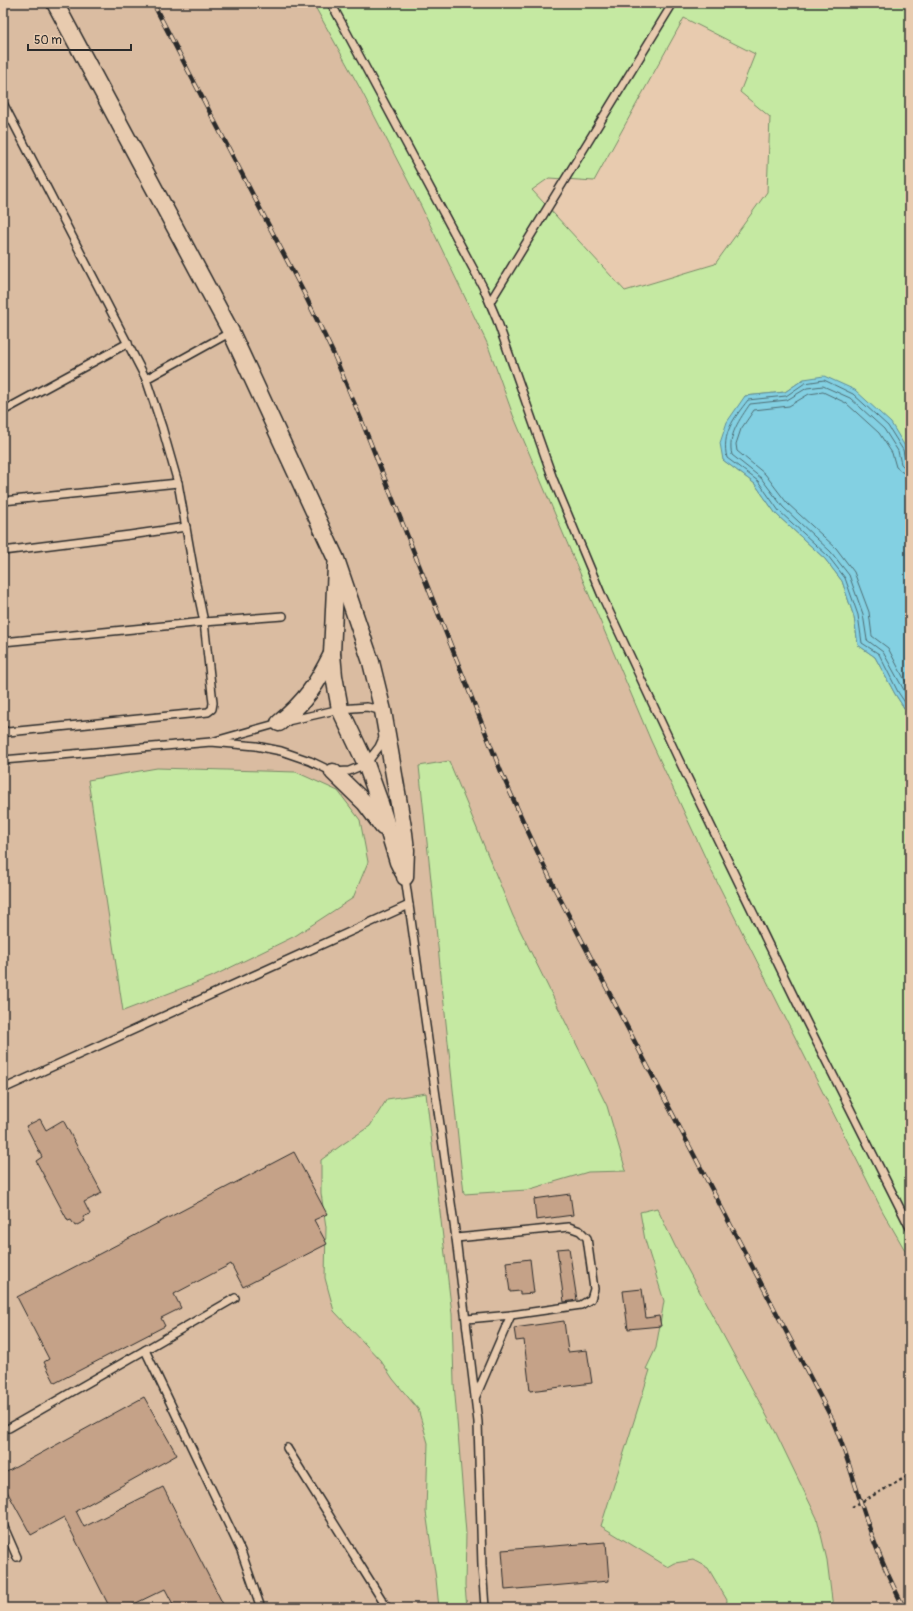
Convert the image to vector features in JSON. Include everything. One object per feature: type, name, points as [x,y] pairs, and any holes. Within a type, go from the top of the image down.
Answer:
[{"type":"street","points":[[55,3],[231,332],[336,559],[362,633],[383,711],[404,833],[406,850],[405,877]]},
{"type":"street","points":[[336,559],[332,654],[340,709],[366,764],[385,816],[393,846],[405,877]]},
{"type":"street","points":[[279,723],[297,708],[308,695],[319,680],[332,654]]},
{"type":"street","points":[[333,772],[365,803],[380,821],[393,846]]},
{"type":"lane","points":[[331,3],[490,302],[553,479],[602,596],[796,1003],[910,1228]]},
{"type":"lane","points":[[490,302],[673,3]]},
{"type":"lane","points":[[3,103],[146,379],[178,483],[204,622],[213,703],[212,709],[208,712],[8,732],[3,730]]},
{"type":"lane","points":[[146,379],[231,332]]},
{"type":"lane","points":[[3,411],[128,343]]},
{"type":"lane","points":[[3,501],[178,483]]},
{"type":"lane","points":[[3,551],[186,527]]},
{"type":"lane","points":[[3,642],[204,622],[282,616]]},
{"type":"lane","points":[[211,742],[279,723],[340,709],[367,707],[383,711]]},
{"type":"lane","points":[[3,760],[211,742],[256,746],[281,751],[310,761],[333,772],[349,770],[366,764],[379,747],[386,732]]},
{"type":"lane","points":[[405,877],[467,1319],[478,1422],[482,1566],[485,1608]]},
{"type":"lane","points":[[3,1089],[409,905]]},
{"type":"lane","points":[[456,1238],[569,1227],[580,1231],[587,1238],[594,1289],[591,1299],[581,1305],[511,1316],[467,1319]]},
{"type":"lane","points":[[9,1428],[235,1298]]},
{"type":"lane","points":[[475,1398],[511,1316]]},
{"type":"lane","points":[[145,1350],[241,1551],[261,1608]]},
{"type":"lane","points":[[287,1448],[387,1608]]},
{"type":"lane","points":[[3,1525],[16,1557]]},
{"type":"path","points":[[852,1507],[910,1475]]},
{"type":"shaded area","points":[[3,3],[313,3],[321,15],[421,206],[487,343],[513,415],[651,741],[712,872],[883,1212],[910,1259],[910,1608],[3,1608]]},
{"type":"green space","points":[[313,3],[910,3],[910,470],[906,448],[804,379],[785,392],[745,396],[723,460],[755,484],[776,514],[825,559],[842,581],[854,617],[858,645],[875,657],[895,694],[910,717],[910,1259],[883,1212],[712,872],[651,741],[513,415],[487,343],[421,206],[361,90]],"holes":[[[684,18],[755,54],[740,92],[770,117],[767,192],[715,264],[625,291],[532,190],[549,178],[594,181]]]},
{"type":"green space","points":[[449,761],[513,916],[607,1106],[626,1171],[588,1172],[527,1190],[464,1194],[419,766]]},
{"type":"green space","points":[[157,768],[296,772],[338,791],[360,820],[368,862],[353,898],[295,936],[211,977],[123,1011],[88,780]]},
{"type":"green space","points":[[426,1093],[452,1314],[454,1383],[466,1533],[465,1586],[467,1608],[439,1608],[426,1512],[428,1443],[418,1409],[393,1379],[381,1361],[334,1311],[325,1278],[326,1227],[321,1193],[321,1160],[370,1126],[387,1099]]},
{"type":"green space","points":[[657,1208],[675,1246],[775,1431],[817,1518],[827,1560],[833,1608],[726,1608],[727,1600],[708,1568],[693,1560],[675,1563],[668,1567],[601,1526],[650,1370],[646,1369],[656,1348],[664,1301],[645,1240],[640,1212]]},
{"type":"water","points":[[824,376],[855,390],[891,423],[906,448],[910,470],[910,717],[895,694],[875,657],[858,645],[854,617],[842,581],[825,559],[776,514],[755,484],[723,460],[720,443],[727,422],[745,396],[785,392],[804,379]]},
{"type":"building","points":[[40,1119],[46,1130],[63,1120],[102,1193],[84,1202],[90,1214],[83,1217],[85,1221],[75,1226],[71,1220],[68,1221],[36,1161],[42,1157],[26,1126]]},
{"type":"building","points":[[294,1152],[327,1214],[314,1220],[327,1244],[243,1287],[231,1264],[174,1294],[181,1308],[161,1318],[165,1326],[55,1383],[44,1362],[49,1359],[17,1297]]},
{"type":"building","points":[[570,1194],[573,1215],[536,1220],[534,1199]]},
{"type":"building","points":[[569,1248],[577,1300],[564,1302],[557,1249]]},
{"type":"building","points":[[530,1259],[534,1293],[520,1294],[520,1291],[510,1292],[506,1262]]},
{"type":"building","points":[[642,1289],[646,1318],[659,1316],[661,1326],[628,1329],[623,1291]]},
{"type":"building","points":[[564,1321],[568,1352],[587,1350],[592,1383],[530,1391],[524,1340],[516,1341],[514,1328]]},
{"type":"building","points":[[144,1397],[177,1455],[76,1511],[84,1527],[163,1487],[225,1608],[175,1608],[165,1589],[126,1608],[110,1608],[64,1517],[31,1535],[3,1484],[3,1474]]},
{"type":"building","points":[[606,1542],[609,1581],[505,1590],[502,1550]]},
{"type":"railway","points":[[153,3],[304,293],[334,355],[361,419],[502,774],[556,891],[832,1419],[843,1446],[876,1547],[904,1608]]}]
